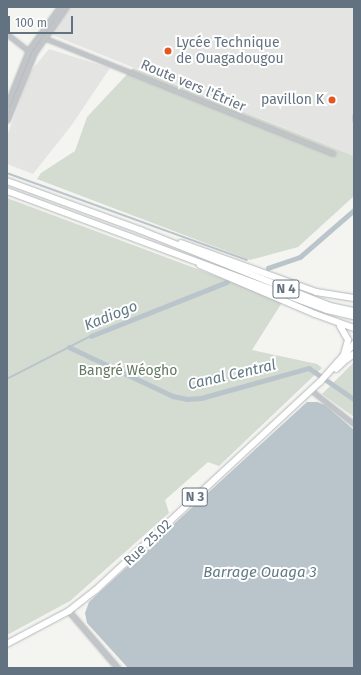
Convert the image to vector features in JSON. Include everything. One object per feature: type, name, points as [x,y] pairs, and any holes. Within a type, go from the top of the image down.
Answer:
[{"type":"highway","name":"N 4","points":[[7,181],[140,230],[325,304],[354,311]]},
{"type":"highway","name":"N 4","points":[[7,191],[327,310],[354,316]]},
{"type":"highway","points":[[140,230],[246,265],[316,292],[354,298]]},
{"type":"highway","points":[[135,238],[330,320],[354,328]]},
{"type":"highway","points":[[330,320],[346,333],[347,347],[345,358]]},
{"type":"highway","points":[[345,358],[354,353]]},
{"type":"main road","name":"Rue 25.02","points":[[7,644],[69,611],[119,570],[345,358],[354,344]]},
{"type":"street","points":[[7,105],[29,50],[60,7]]},
{"type":"street","points":[[7,120],[34,53],[66,7]]},
{"type":"street","points":[[7,34],[34,53]]},
{"type":"street","name":"Route vers l'Étrier","points":[[44,38],[334,154]]},
{"type":"street","points":[[311,390],[354,424]]},
{"type":"street","points":[[69,611],[118,668]]},
{"type":"shaded area","points":[[71,7],[354,7],[354,156],[50,34]]},
{"type":"shaded area","points":[[49,49],[110,68],[71,126],[33,174],[7,164],[7,136],[31,71]]},
{"type":"green space","points":[[133,68],[354,156],[354,196],[298,247],[250,260],[37,179],[41,173],[75,151],[87,117]]},
{"type":"green space","name":"Bangré Wéogho","points":[[7,198],[283,301],[252,350],[317,364],[322,368],[219,466],[208,462],[165,500],[169,513],[70,601],[7,635]]},
{"type":"green space","points":[[354,362],[354,417],[322,394]]},
{"type":"water","name":"Barrage Ouaga 3","points":[[307,402],[317,402],[325,405],[354,430],[354,668],[128,668],[87,623],[85,613],[89,602]]},
{"type":"waterway","points":[[354,115],[354,121]]},
{"type":"waterway","points":[[7,173],[247,260]]},
{"type":"waterway","name":"Kadiogo","points":[[268,268],[300,257],[354,210]]},
{"type":"waterway","name":"Kadiogo","points":[[91,336],[227,282]]},
{"type":"waterway","name":"Kadiogo","points":[[7,379],[91,336]]},
{"type":"waterway","name":"Canal Central","points":[[69,347],[173,396],[187,399],[201,398],[309,368],[354,399]]},
{"type":"place","name":"Lycée Technique de Ouagadougou","points":[[168,51]]},
{"type":"place","name":"pavillon K","points":[[332,100]]}]
